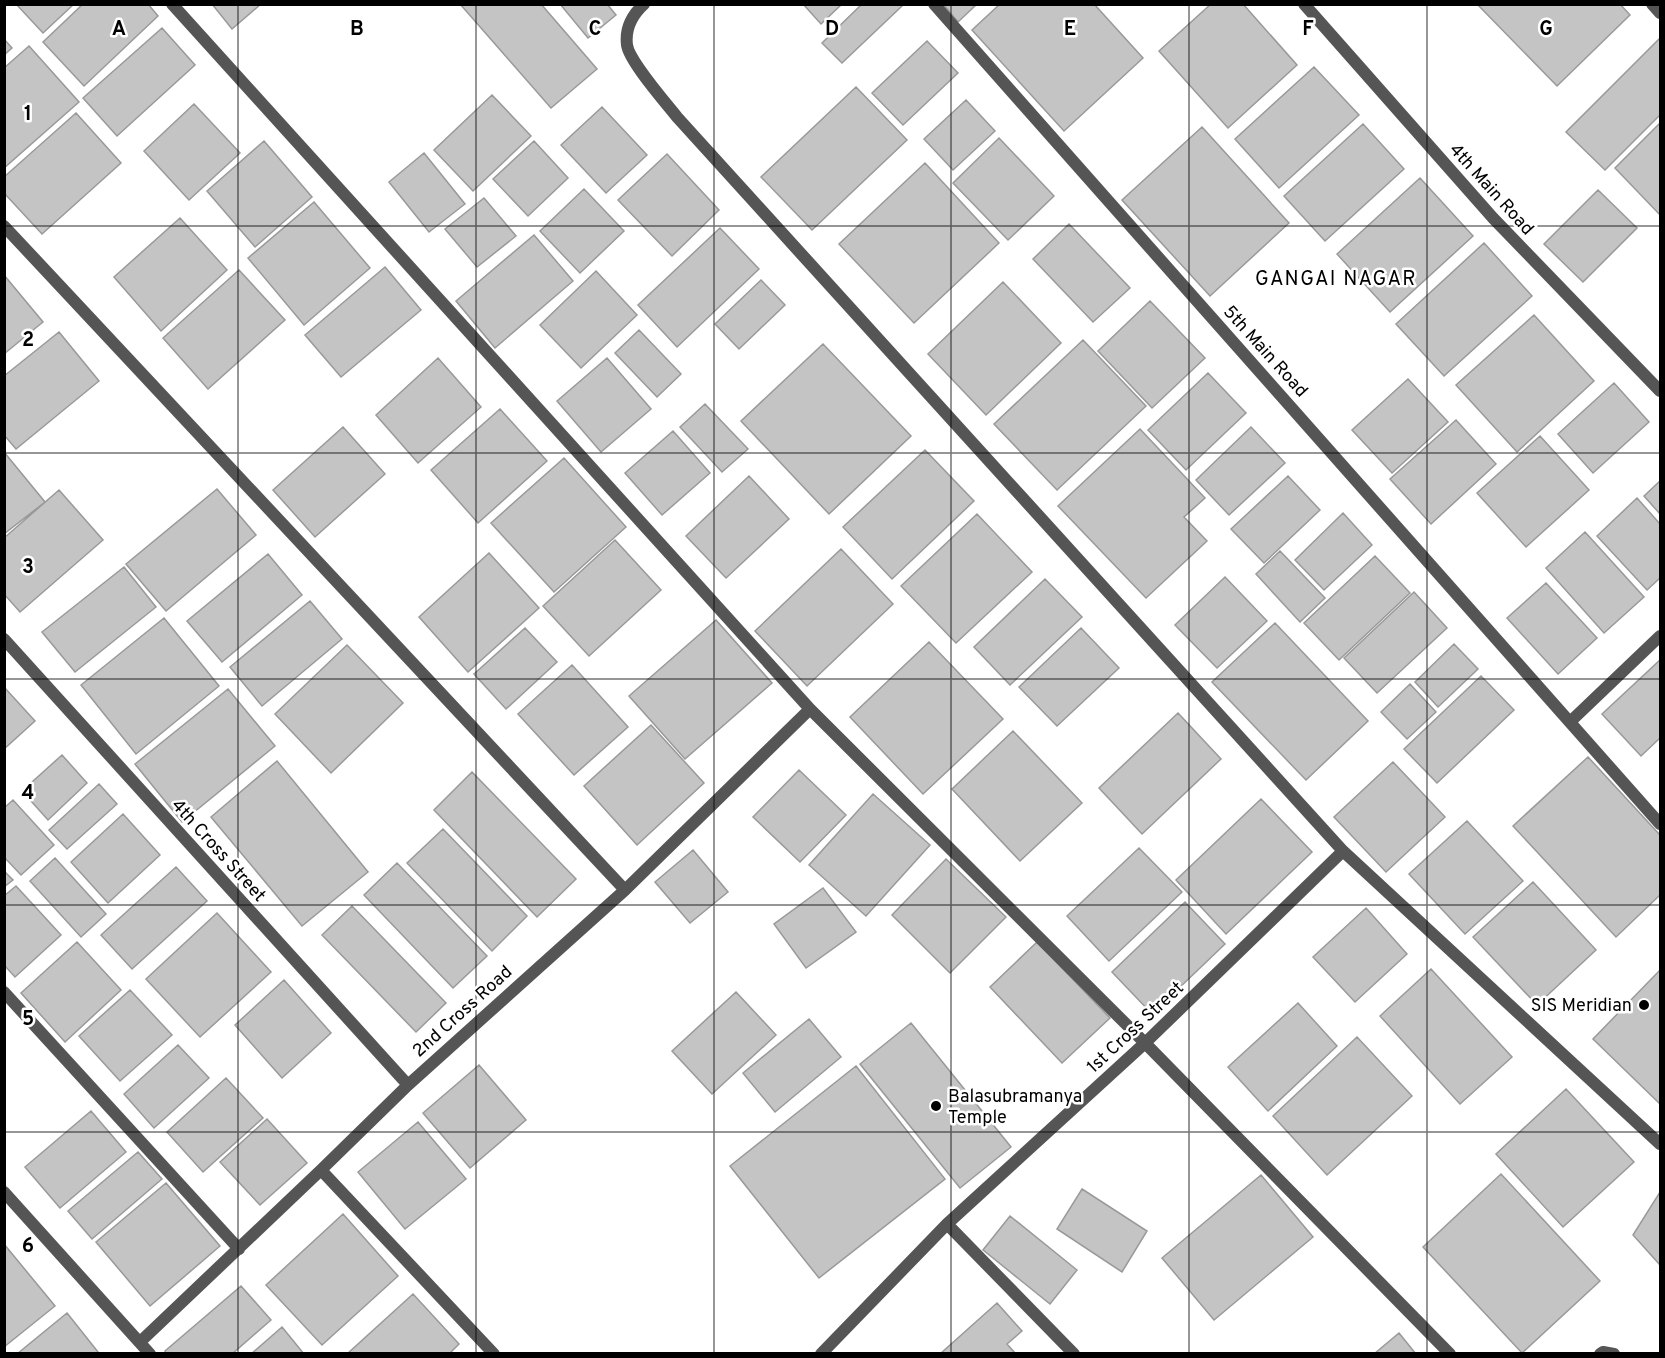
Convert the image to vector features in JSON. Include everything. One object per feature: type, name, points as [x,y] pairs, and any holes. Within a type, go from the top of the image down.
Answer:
[{"type":"street","points":[[172,4],[810,709],[1145,1043],[1450,1353]]},
{"type":"street","points":[[644,4],[628,24],[627,47],[639,69],[677,117],[1343,851],[1660,1144]]},
{"type":"street","name":"5th Main Road","points":[[934,4],[1660,824]]},
{"type":"street","name":"4th Main Road","points":[[1304,4],[1493,218],[1660,391]]},
{"type":"street","points":[[1652,4],[1660,13]]},
{"type":"street","points":[[4,226],[625,890]]},
{"type":"street","points":[[1571,721],[1660,636]]},
{"type":"street","name":"4th Cross Street","points":[[4,639],[408,1084]]},
{"type":"street","name":"2nd Cross Road","points":[[140,1342],[408,1084],[625,890],[810,709]]},
{"type":"street","name":"1st Cross Street","points":[[821,1353],[947,1224],[1145,1043],[1343,851]]},
{"type":"street","points":[[4,992],[239,1249]]},
{"type":"street","points":[[321,1170],[494,1353]]},
{"type":"street","points":[[4,1192],[150,1353]]},
{"type":"street","points":[[947,1224],[1074,1353]]},
{"type":"street","points":[[1600,1353],[1614,1353]]},
{"type":"building","points":[[16,4],[74,4],[43,33]]},
{"type":"building","points":[[83,4],[148,4],[158,16],[84,86],[43,42]]},
{"type":"building","points":[[212,4],[261,4],[232,29]]},
{"type":"building","points":[[460,4],[541,4],[597,69],[551,108]]},
{"type":"building","points":[[560,4],[607,4],[616,15],[588,38]]},
{"type":"building","points":[[803,4],[842,4],[821,24]]},
{"type":"building","points":[[862,4],[900,4],[902,6],[842,63],[822,43]]},
{"type":"building","points":[[943,4],[977,4],[958,22]]},
{"type":"building","points":[[1000,4],[1094,4],[1143,58],[1064,131],[972,30]]},
{"type":"building","points":[[1211,4],[1243,4],[1297,65],[1228,128],[1159,51]]},
{"type":"building","points":[[1477,4],[1620,4],[1630,15],[1557,86]]},
{"type":"building","points":[[162,28],[195,65],[117,136],[83,98]]},
{"type":"building","points":[[1660,38],[1660,115],[1605,170],[1566,132]]},
{"type":"building","points":[[4,39],[12,48],[4,55]]},
{"type":"building","points":[[927,41],[958,73],[903,125],[872,93]]},
{"type":"building","points":[[29,46],[79,102],[4,168],[4,68]]},
{"type":"building","points":[[1314,67],[1359,115],[1279,188],[1235,139]]},
{"type":"building","points":[[856,87],[907,140],[812,230],[761,177]]},
{"type":"building","points":[[492,95],[531,136],[473,191],[434,150]]},
{"type":"building","points":[[966,100],[995,131],[953,170],[924,139]]},
{"type":"building","points":[[194,104],[240,153],[189,200],[144,151]]},
{"type":"building","points":[[602,107],[647,155],[606,193],[561,145]]},
{"type":"building","points":[[76,113],[121,163],[42,234],[4,193],[4,177]]},
{"type":"building","points":[[1660,123],[1660,215],[1615,168]]},
{"type":"building","points":[[1363,124],[1404,169],[1325,241],[1284,196]]},
{"type":"building","points":[[1202,127],[1289,223],[1210,296],[1122,200]]},
{"type":"building","points":[[999,138],[1054,196],[1008,240],[953,183]]},
{"type":"building","points":[[264,141],[312,197],[255,247],[207,191]]},
{"type":"building","points":[[534,141],[568,178],[528,216],[493,179]]},
{"type":"building","points":[[424,153],[465,204],[429,232],[389,182]]},
{"type":"building","points":[[667,154],[719,210],[672,256],[618,200]]},
{"type":"building","points":[[925,163],[999,243],[914,323],[839,244]]},
{"type":"building","points":[[1420,178],[1473,236],[1390,312],[1337,254]]},
{"type":"building","points":[[584,189],[624,231],[580,273],[540,231]]},
{"type":"building","points":[[1598,190],[1637,228],[1583,282],[1544,244]]},
{"type":"building","points":[[484,198],[516,236],[477,267],[445,229]]},
{"type":"building","points":[[314,202],[370,268],[304,325],[248,258]]},
{"type":"building","points":[[180,218],[227,270],[161,331],[114,277]]},
{"type":"building","points":[[1069,224],[1130,288],[1093,322],[1033,259]]},
{"type":"building","points":[[720,228],[759,269],[677,347],[638,305]]},
{"type":"building","points":[[534,235],[573,281],[495,348],[456,301]]},
{"type":"building","points":[[1484,243],[1532,296],[1444,376],[1396,324]]},
{"type":"building","points":[[385,267],[421,310],[341,377],[305,335]]},
{"type":"building","points":[[239,270],[285,320],[208,389],[163,338]]},
{"type":"building","points":[[596,271],[637,315],[581,368],[540,325]]},
{"type":"building","points":[[4,275],[43,322],[4,354]]},
{"type":"building","points":[[761,280],[785,305],[739,349],[715,324]]},
{"type":"building","points":[[1003,282],[1061,343],[986,415],[928,354]]},
{"type":"building","points":[[1150,301],[1205,358],[1152,408],[1098,351]]},
{"type":"building","points":[[1534,315],[1594,381],[1517,452],[1456,385]]},
{"type":"building","points":[[639,330],[681,374],[657,397],[615,353]]},
{"type":"building","points":[[59,332],[99,381],[16,449],[4,435],[4,376]]},
{"type":"building","points":[[1083,340],[1146,406],[1057,490],[994,424]]},
{"type":"building","points":[[823,344],[911,436],[829,514],[741,421]]},
{"type":"building","points":[[438,358],[481,407],[418,463],[376,415]]},
{"type":"building","points":[[607,358],[651,409],[601,452],[557,401]]},
{"type":"building","points":[[1208,373],[1246,413],[1186,470],[1148,430]]},
{"type":"building","points":[[1408,379],[1448,422],[1392,473],[1352,430]]},
{"type":"building","points":[[1614,383],[1649,422],[1593,473],[1558,434]]},
{"type":"building","points":[[705,404],[748,449],[722,472],[680,427]]},
{"type":"building","points":[[500,409],[547,461],[478,523],[431,470]]},
{"type":"building","points":[[1456,420],[1496,464],[1431,524],[1390,479]]},
{"type":"building","points":[[343,427],[385,474],[315,537],[273,490]]},
{"type":"building","points":[[1251,427],[1285,463],[1229,515],[1196,480]]},
{"type":"building","points":[[1140,429],[1205,498],[1184,517],[1207,541],[1146,598],[1058,506]]},
{"type":"building","points":[[673,431],[710,473],[662,515],[625,473]]},
{"type":"building","points":[[1540,436],[1589,490],[1526,547],[1477,493]]},
{"type":"building","points":[[925,450],[974,501],[892,579],[843,527]]},
{"type":"building","points":[[4,452],[45,502],[4,534]]},
{"type":"building","points":[[564,458],[626,527],[554,592],[491,523]]},
{"type":"building","points":[[749,476],[789,519],[726,578],[686,536]]},
{"type":"building","points":[[1288,476],[1320,510],[1264,563],[1231,529]]},
{"type":"building","points":[[1660,481],[1660,514],[1644,496]]},
{"type":"building","points":[[217,489],[256,535],[166,611],[126,564]]},
{"type":"building","points":[[59,490],[103,540],[20,612],[4,594],[4,538]]},
{"type":"building","points":[[1637,498],[1660,524],[1660,578],[1647,590],[1597,536]]},
{"type":"building","points":[[1343,513],[1372,545],[1324,590],[1295,560]]},
{"type":"building","points":[[977,514],[1032,572],[956,643],[901,586]]},
{"type":"building","points":[[1585,532],[1644,597],[1604,633],[1546,568]]},
{"type":"building","points":[[615,540],[661,590],[589,656],[543,606]]},
{"type":"building","points":[[841,549],[893,604],[807,686],[755,631]]},
{"type":"building","points":[[1280,551],[1325,598],[1300,622],[1256,574]]},
{"type":"building","points":[[489,553],[539,608],[468,672],[419,617]]},
{"type":"building","points":[[268,554],[302,595],[222,662],[187,621]]},
{"type":"building","points":[[1375,556],[1410,593],[1339,660],[1304,623]]},
{"type":"building","points":[[124,567],[156,607],[75,672],[42,632]]},
{"type":"building","points":[[1225,577],[1267,621],[1217,668],[1175,625]]},
{"type":"building","points":[[1045,579],[1082,617],[1010,685],[974,647]]},
{"type":"building","points":[[1546,583],[1597,638],[1558,674],[1507,618]]},
{"type":"building","points":[[1414,592],[1447,628],[1377,693],[1344,658]]},
{"type":"building","points":[[310,601],[342,639],[262,706],[230,667]]},
{"type":"building","points":[[164,618],[219,686],[136,754],[81,685]]},
{"type":"building","points":[[716,620],[772,683],[685,759],[629,696]]},
{"type":"building","points":[[1275,623],[1368,721],[1306,780],[1212,682]]},
{"type":"building","points":[[525,628],[557,662],[506,709],[474,674]]},
{"type":"building","points":[[1081,628],[1119,668],[1057,726],[1019,687]]},
{"type":"building","points":[[929,642],[1003,719],[923,794],[850,717]]},
{"type":"building","points":[[1454,644],[1478,669],[1438,707],[1415,682]]},
{"type":"building","points":[[347,645],[403,703],[331,773],[275,714]]},
{"type":"building","points":[[1660,660],[1660,738],[1641,756],[1602,714]]},
{"type":"building","points":[[572,665],[628,727],[574,775],[518,714]]},
{"type":"building","points":[[1481,676],[1514,710],[1437,783],[1404,749]]},
{"type":"building","points":[[1410,684],[1436,712],[1407,739],[1381,712]]},
{"type":"building","points":[[4,687],[35,721],[4,749]]},
{"type":"building","points":[[228,689],[275,746],[182,822],[135,764]]},
{"type":"building","points":[[1178,713],[1221,759],[1142,834],[1099,788]]},
{"type":"building","points":[[651,725],[704,783],[637,845],[584,786]]},
{"type":"building","points":[[1013,731],[1082,803],[1020,861],[952,789]]},
{"type":"building","points":[[62,755],[87,783],[48,820],[22,791]]},
{"type":"building","points":[[1588,757],[1660,835],[1660,895],[1616,937],[1513,826]]},
{"type":"building","points":[[277,761],[368,872],[302,926],[211,817]]},
{"type":"building","points":[[1393,762],[1445,817],[1386,872],[1334,817]]},
{"type":"building","points":[[799,770],[846,815],[800,862],[753,817]]},
{"type":"building","points":[[472,772],[576,879],[537,917],[434,810]]},
{"type":"building","points":[[99,784],[117,804],[67,849],[49,830]]},
{"type":"building","points":[[873,794],[930,845],[866,916],[809,865]]},
{"type":"building","points":[[1261,799],[1312,852],[1226,934],[1176,880]]},
{"type":"building","points":[[13,800],[54,845],[21,875],[4,857],[4,808]]},
{"type":"building","points":[[123,814],[160,855],[108,903],[71,862]]},
{"type":"building","points":[[1467,821],[1523,881],[1465,934],[1409,874]]},
{"type":"building","points":[[443,829],[527,916],[492,951],[407,863]]},
{"type":"building","points":[[1139,848],[1182,892],[1109,961],[1067,916]]},
{"type":"building","points":[[693,850],[728,892],[690,923],[655,882]]},
{"type":"building","points":[[55,858],[106,914],[81,937],[30,881]]},
{"type":"building","points":[[946,859],[1006,917],[950,973],[892,915]]},
{"type":"building","points":[[397,863],[487,956],[453,988],[364,895]]},
{"type":"building","points":[[176,867],[207,901],[132,969],[101,935]]},
{"type":"building","points":[[4,871],[13,880],[4,887]]},
{"type":"building","points":[[1533,882],[1596,950],[1537,1005],[1473,937]]},
{"type":"building","points":[[16,886],[61,935],[15,977],[4,965],[4,896]]},
{"type":"building","points":[[823,888],[856,932],[806,968],[774,924]]},
{"type":"building","points":[[1185,902],[1225,944],[1152,1014],[1112,972]]},
{"type":"building","points":[[352,906],[446,1003],[416,1032],[322,935]]},
{"type":"building","points":[[1366,908],[1407,954],[1355,1002],[1313,957]]},
{"type":"building","points":[[217,913],[271,972],[200,1037],[146,979]]},
{"type":"building","points":[[77,942],[121,990],[65,1042],[21,993]]},
{"type":"building","points":[[1037,942],[1110,1018],[1062,1063],[990,987]]},
{"type":"building","points":[[1431,969],[1512,1057],[1460,1104],[1380,1016]]},
{"type":"building","name":"SIS Meridian","points":[[1660,970],[1660,1104],[1593,1039]]},
{"type":"building","points":[[284,980],[331,1033],[282,1078],[235,1025]]},
{"type":"building","points":[[130,990],[172,1035],[120,1081],[79,1036]]},
{"type":"building","points":[[736,992],[776,1035],[712,1094],[672,1051]]},
{"type":"building","points":[[1298,1003],[1337,1046],[1268,1111],[1228,1067]]},
{"type":"building","points":[[809,1019],[841,1057],[775,1112],[743,1073]]},
{"type":"building","name":"Balasubramanya Temple","points":[[911,1023],[1011,1147],[960,1188],[860,1064]]},
{"type":"building","points":[[1357,1037],[1412,1096],[1327,1175],[1273,1116]]},
{"type":"building","points":[[178,1045],[209,1078],[154,1128],[124,1094]]},
{"type":"building","points":[[479,1065],[526,1120],[470,1168],[423,1113]]},
{"type":"building","points":[[856,1066],[945,1179],[819,1278],[730,1166]]},
{"type":"building","points":[[226,1078],[263,1118],[203,1172],[167,1132]]},
{"type":"building","points":[[1566,1089],[1634,1162],[1563,1227],[1496,1154]]},
{"type":"building","points":[[91,1111],[126,1152],[60,1208],[25,1167]]},
{"type":"building","points":[[267,1119],[307,1163],[260,1205],[220,1162]]},
{"type":"building","points":[[418,1122],[466,1179],[405,1229],[358,1172]]},
{"type":"building","points":[[138,1152],[162,1179],[92,1239],[68,1211]]},
{"type":"building","points":[[1501,1174],[1600,1281],[1522,1353],[1423,1247]]},
{"type":"building","points":[[1261,1175],[1313,1237],[1214,1320],[1162,1258]]},
{"type":"building","points":[[166,1183],[220,1246],[150,1306],[96,1242]]},
{"type":"building","points":[[1082,1189],[1147,1231],[1122,1272],[1057,1229]]},
{"type":"building","points":[[1660,1192],[1660,1265],[1633,1235]]},
{"type":"building","points":[[343,1214],[398,1276],[322,1345],[266,1285]]},
{"type":"building","points":[[1010,1216],[1077,1270],[1050,1304],[983,1250]]},
{"type":"building","points":[[4,1244],[55,1306],[4,1347]]},
{"type":"building","points":[[241,1286],[271,1320],[232,1354],[166,1354],[165,1351]]},
{"type":"building","points":[[413,1294],[459,1344],[449,1354],[347,1354]]},
{"type":"building","points":[[997,1303],[1022,1331],[1007,1344],[1016,1354],[940,1354]]},
{"type":"building","points":[[67,1313],[98,1352],[96,1354],[17,1354]]},
{"type":"building","points":[[282,1327],[304,1354],[251,1354]]},
{"type":"building","points":[[1399,1333],[1416,1354],[1374,1354]]},
{"type":"place","name":"SIS Meridian","points":[[1644,1005]]},
{"type":"place","name":"Balasubramanya Temple","points":[[936,1106]]},
{"type":"district","name":"GANGAI NAGAR","points":[[1336,278]]}]
